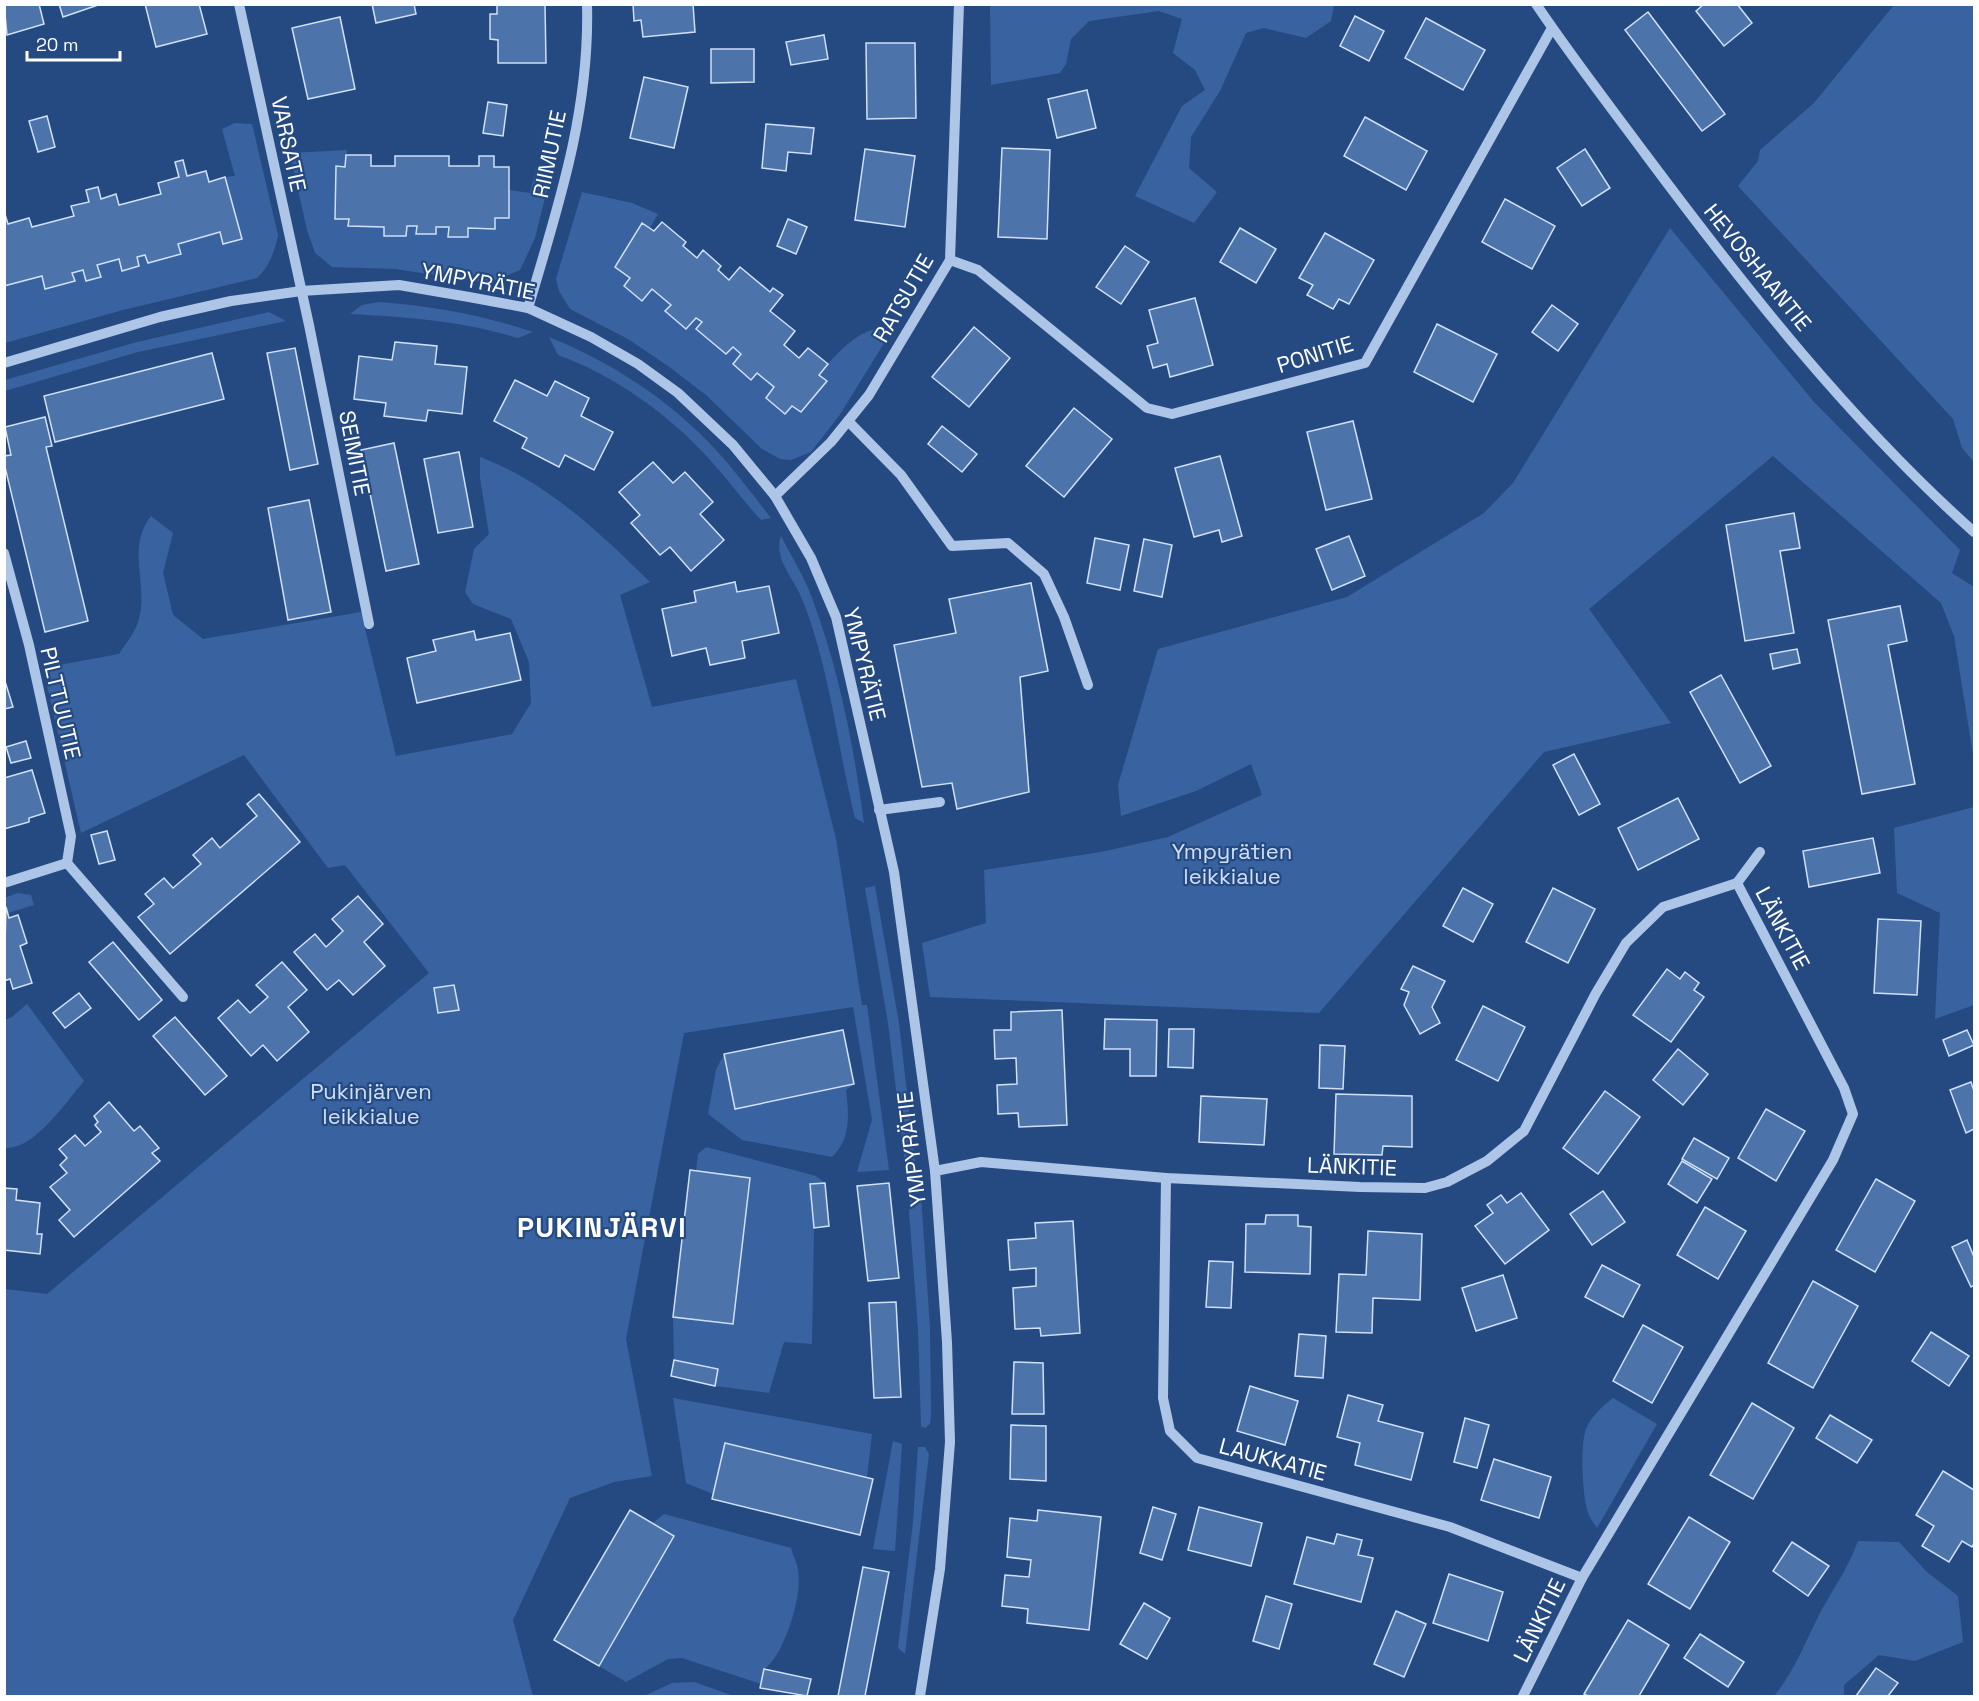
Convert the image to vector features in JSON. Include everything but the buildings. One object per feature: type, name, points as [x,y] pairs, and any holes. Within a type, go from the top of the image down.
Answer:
[{"type":"street","name":"VARSATIE","points":[[239,4],[302,291]]},
{"type":"street","name":"RIIMUTIE","points":[[528,308],[566,181],[589,52],[588,4]]},
{"type":"street","name":"RATSUTIE","points":[[775,496],[831,442],[869,395],[950,260],[959,4]]},
{"type":"street","name":"HEVOSHAANTIE","points":[[1536,4],[1710,242],[1808,361],[1915,479],[1974,532]]},
{"type":"street","name":"PONITIE","points":[[950,260],[978,270],[1147,408],[1172,414],[1365,363],[1552,28]]},
{"type":"street","name":"YMPYRÄTIE","points":[[4,363],[160,317],[231,301],[302,291],[399,285],[528,308],[591,337],[638,364],[678,393],[733,445],[775,496],[811,558],[836,617],[894,872],[935,1172],[947,1342],[950,1442],[940,1569],[920,1696]]},
{"type":"street","name":"SEIMITIE","points":[[302,291],[369,624]]},
{"type":"street","points":[[848,421],[901,475],[952,546],[1008,543],[1044,574],[1064,617],[1088,685]]},
{"type":"street","name":"PILTTUUTIE","points":[[4,553],[28,645],[71,836],[67,863]]},
{"type":"street","points":[[879,810],[940,802]]},
{"type":"street","points":[[1737,883],[1760,852]]},
{"type":"street","points":[[4,883],[67,863],[183,997]]},
{"type":"street","name":"LÄNKITIE","points":[[935,1172],[981,1162],[1166,1178],[1425,1188],[1447,1182],[1487,1161],[1524,1131],[1592,999],[1626,943],[1663,907],[1737,883],[1844,1088],[1853,1114],[1833,1160],[1582,1578],[1523,1696]]},
{"type":"street","name":"LAUKKATIE","points":[[1166,1178],[1163,1398],[1170,1431],[1197,1458],[1450,1527],[1582,1578]]},
{"type":"green space","points":[[990,4],[1334,5],[1331,21],[1306,38],[1264,28],[1246,33],[1220,91],[1191,137],[1189,168],[1217,192],[1194,223],[1135,196],[1182,106],[1205,90],[1195,70],[1173,53],[1182,19],[1159,11],[1089,21],[1071,39],[1066,64],[1060,73],[991,85]]},
{"type":"green space","points":[[1894,5],[1974,5],[1974,462],[1962,448],[1953,419],[1738,186],[1758,161],[1760,150],[1814,103]]},
{"type":"green space","points":[[235,123],[252,124],[278,235],[271,258],[257,278],[123,310],[5,343],[5,286],[42,276],[45,288],[74,280],[72,273],[83,270],[86,281],[101,277],[97,265],[119,259],[122,271],[139,266],[137,257],[145,255],[148,263],[180,254],[178,244],[220,232],[223,244],[242,239],[225,177],[235,176],[222,129]]},
{"type":"green space","points":[[347,150],[345,167],[336,167],[335,218],[349,219],[349,226],[384,227],[384,236],[406,236],[407,226],[417,226],[417,234],[436,234],[436,227],[449,227],[449,237],[468,237],[468,228],[494,228],[495,218],[509,190],[530,193],[536,169],[551,174],[535,238],[520,270],[489,283],[395,269],[332,267],[315,253],[307,230],[290,153]]},
{"type":"green space","points":[[582,192],[632,203],[658,214],[650,228],[641,223],[616,267],[630,278],[624,286],[642,301],[652,289],[671,305],[666,311],[686,329],[696,318],[702,322],[696,329],[726,354],[733,347],[741,354],[733,364],[751,379],[757,373],[774,387],[766,398],[785,414],[792,406],[801,412],[826,381],[819,375],[831,361],[862,334],[878,329],[886,340],[839,416],[811,452],[791,460],[780,459],[762,449],[706,395],[668,366],[628,339],[570,309],[559,291],[556,279]]},
{"type":"green space","name":"Ympyrätien leikkialue","points":[[1670,228],[1814,402],[1960,550],[1952,573],[1974,587],[1974,761],[1954,636],[1941,603],[1773,456],[1589,609],[1671,723],[1544,752],[1319,1013],[930,997],[922,943],[986,923],[984,870],[1101,852],[1168,837],[1262,795],[1251,764],[1196,791],[1121,816],[1118,785],[1158,649],[1347,597],[1484,513],[1513,483]]},
{"type":"green space","points":[[379,302],[457,312],[533,332],[518,338],[435,321],[350,314],[362,305]]},
{"type":"green space","points":[[269,312],[286,321],[138,352],[5,391],[5,380],[137,342]]},
{"type":"green space","points":[[549,337],[617,371],[679,415],[716,450],[771,518],[761,520],[694,443],[659,412],[620,385],[579,363],[558,355]]},
{"type":"green space","name":"Pukinjärven leikkialue","points":[[480,457],[528,480],[550,495],[612,545],[650,582],[620,595],[652,707],[796,679],[836,839],[862,1005],[867,1005],[889,1170],[857,1172],[872,1120],[853,1007],[684,1033],[626,1339],[652,1476],[614,1482],[570,1498],[513,1620],[533,1696],[5,1696],[5,1289],[47,1294],[429,973],[345,865],[328,868],[244,755],[81,833],[43,668],[119,654],[138,622],[141,608],[140,541],[143,529],[151,516],[173,533],[163,573],[173,615],[203,639],[361,612],[396,756],[512,734],[531,703],[529,662],[511,619],[473,604],[465,592],[474,549],[489,534],[480,478]]},
{"type":"green space","points":[[781,536],[809,590],[822,625],[838,681],[850,737],[864,823],[855,818],[820,652],[802,599],[782,561],[779,544]]},
{"type":"green space","points":[[1974,807],[1974,1005],[1935,1019],[1940,913],[1897,893],[1894,828]]},
{"type":"green space","points":[[875,886],[899,1023],[917,1180],[910,1179],[906,1173],[888,1023],[865,888]]},
{"type":"green space","points":[[18,893],[31,895],[34,905],[8,913],[4,898]]},
{"type":"green space","points":[[27,1004],[84,1081],[59,1112],[38,1133],[16,1147],[5,1148],[5,1020]]},
{"type":"green space","points":[[724,1054],[735,1109],[854,1084],[846,1090],[848,1117],[846,1134],[832,1157],[742,1140],[708,1114],[716,1070]]},
{"type":"green space","points":[[706,1147],[816,1176],[825,1183],[811,1184],[814,1228],[812,1344],[784,1342],[769,1393],[715,1386],[718,1369],[674,1360],[673,1317],[733,1324],[750,1178],[696,1171],[698,1154]]},
{"type":"green space","points":[[921,1196],[930,1327],[931,1412],[930,1424],[925,1428],[921,1426],[918,1328],[909,1211],[910,1201]]},
{"type":"green space","points":[[673,1398],[872,1434],[867,1477],[725,1443],[713,1494],[686,1483]]},
{"type":"green space","points":[[1613,1398],[1657,1424],[1597,1528],[1590,1518],[1584,1494],[1582,1458],[1584,1436],[1594,1415]]},
{"type":"green space","points":[[893,1441],[902,1444],[895,1551],[873,1549]]},
{"type":"green space","points":[[918,1447],[925,1447],[929,1454],[905,1654],[898,1648],[913,1522]]},
{"type":"green space","points":[[664,1514],[791,1548],[799,1581],[795,1609],[785,1639],[764,1669],[761,1684],[682,1658],[668,1659],[626,1682],[599,1666],[674,1536],[653,1523]]},
{"type":"green space","points":[[1858,1541],[1899,1542],[1927,1572],[1958,1596],[1963,1642],[1915,1661],[1879,1655],[1844,1685],[1844,1696],[1774,1696],[1794,1666]]},
{"type":"green space","points":[[694,1682],[734,1696],[644,1696],[672,1683]]},
{"type":"district","name":"PUKINJÄRVI","points":[[602,1227]]}]
